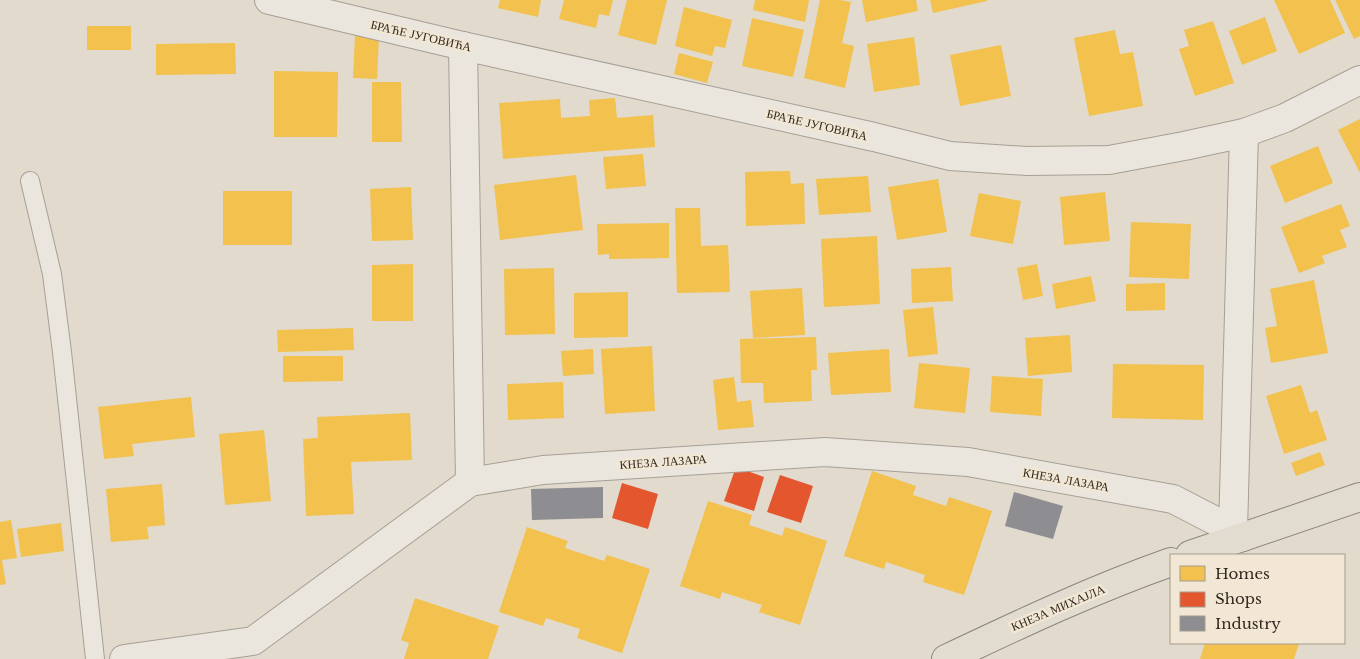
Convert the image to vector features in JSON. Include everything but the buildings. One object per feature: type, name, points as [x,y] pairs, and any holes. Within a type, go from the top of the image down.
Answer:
[{"type":"main road","points":[[1192,554],[1238,533],[1360,497]]},
{"type":"main road","name":"КНЕЗА МИХАЈЛА","points":[[946,659],[1007,630],[1136,574],[1170,562]]},
{"type":"street","name":"БРАЋЕ ЈУГОВИЋА","points":[[269,0],[463,46],[874,137],[950,156],[1027,161],[1109,160],[1244,133],[1284,118],[1360,80]]},
{"type":"street","points":[[463,46],[470,482]]},
{"type":"street","points":[[1238,533],[1244,133]]},
{"type":"street","name":"КНЕЗА ЛАЗАРА","points":[[124,659],[261,650],[470,482],[544,470],[825,452],[968,462],[1173,499],[1238,533]]},
{"type":"lane","points":[[30,181],[53,283],[64,362],[96,659]]}]
